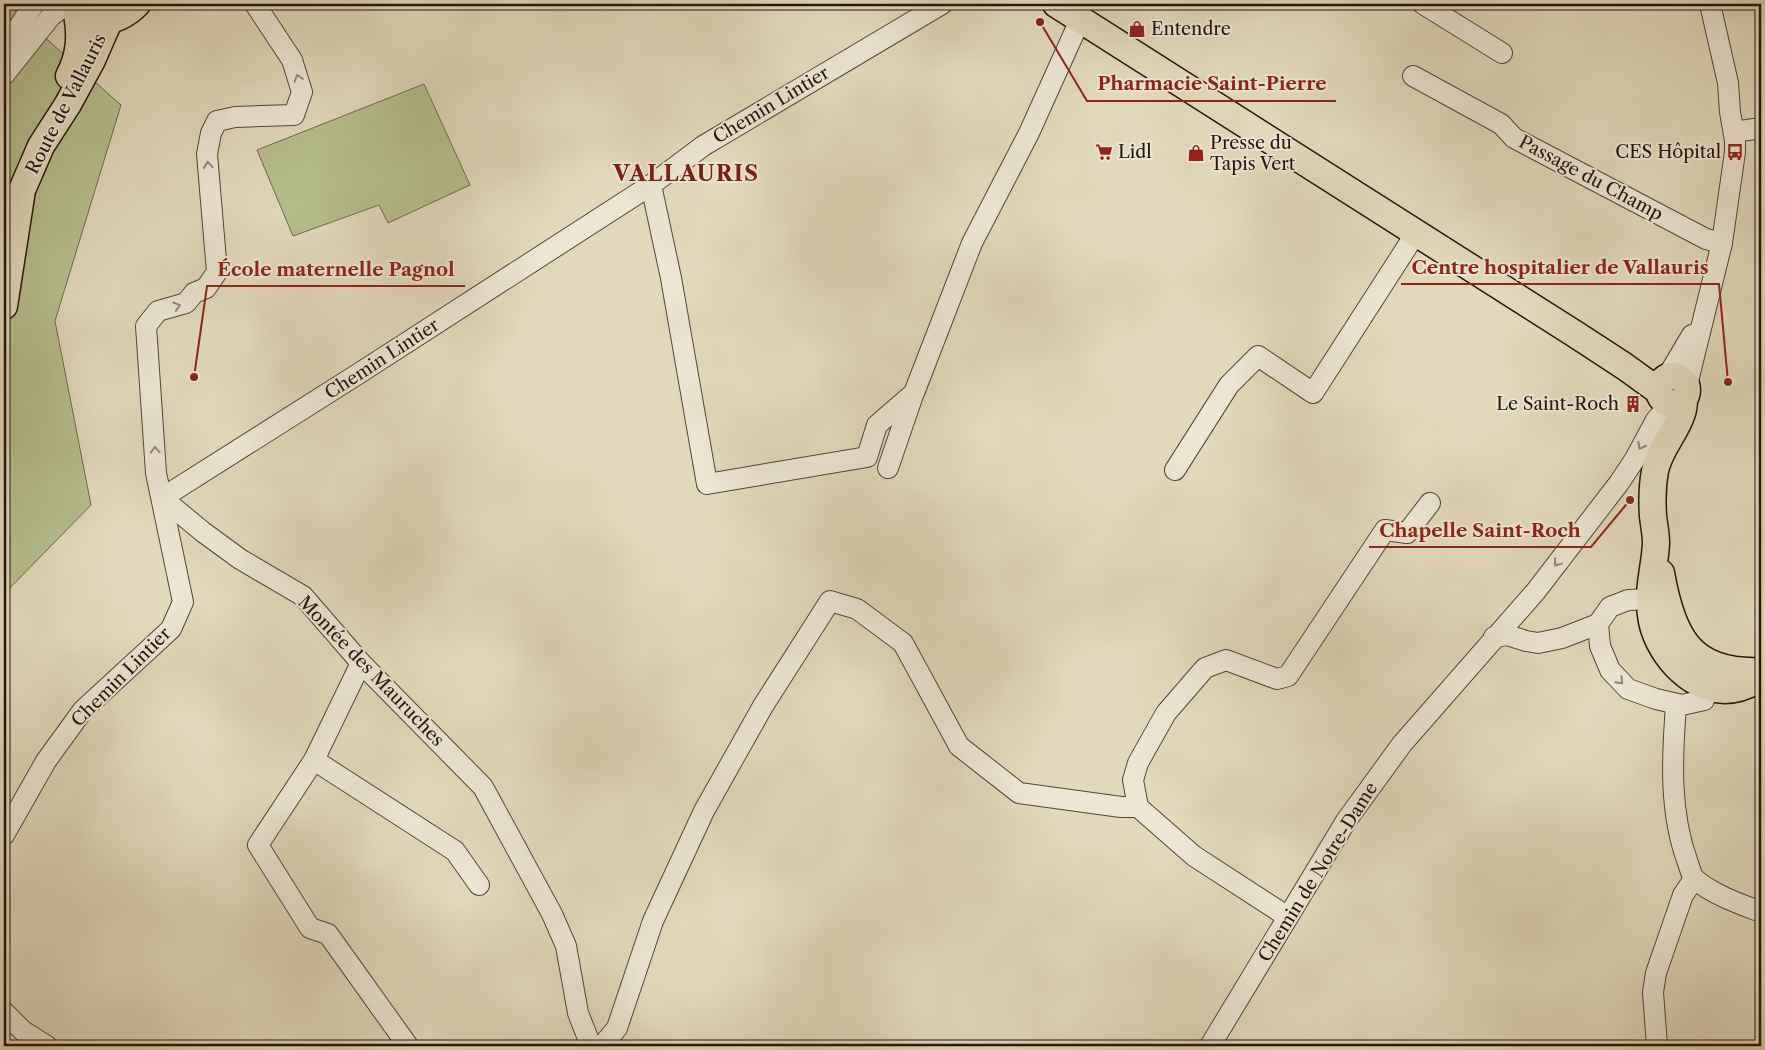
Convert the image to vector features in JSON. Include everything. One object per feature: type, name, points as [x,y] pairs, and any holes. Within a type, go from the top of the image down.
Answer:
[{"type":"main road","points":[[70,7],[92,21],[109,21],[129,12],[137,4]]},
{"type":"main road","points":[[1056,4],[1624,366],[1670,392],[1682,413],[1663,449],[1656,468],[1652,493],[1656,543],[1669,610],[1675,626],[1704,677]]},
{"type":"main road","name":"Route de Vallauris","points":[[4,198],[6,185],[16,161],[62,91],[75,64],[79,48],[79,29],[70,7]]},
{"type":"main road","name":"Route de Vallauris","points":[[4,306],[22,190],[41,146],[68,104],[109,21]]},
{"type":"main road","points":[[1656,543],[1649,599],[1656,635],[1662,647],[1682,672],[1740,687],[1761,678]]},
{"type":"main road","points":[[1704,677],[1716,666],[1734,670],[1761,671]]},
{"type":"street","points":[[4,49],[34,4]]},
{"type":"street","points":[[162,498],[156,473],[146,326],[158,311],[186,303],[194,293],[206,288],[217,272],[207,154],[211,133],[217,121],[235,117],[294,115],[302,92],[292,60],[255,4]]},
{"type":"street","name":"Chemin Lintier","points":[[4,835],[46,761],[83,710],[171,629],[183,602],[162,498],[651,185],[703,146],[942,4]]},
{"type":"street","points":[[1423,4],[1502,53]]},
{"type":"street","points":[[1698,4],[1719,86],[1730,112]]},
{"type":"street","points":[[1670,392],[1699,338],[1704,308],[1722,243],[1735,152],[1728,83],[1710,4]]},
{"type":"street","points":[[4,75],[52,16],[70,7]]},
{"type":"street","points":[[888,468],[914,393],[972,243],[1029,133],[1080,20]]},
{"type":"street","name":"Passage du Champ","points":[[1413,76],[1501,124],[1514,138],[1706,239],[1722,243]]},
{"type":"street","points":[[1734,132],[1761,128]]},
{"type":"street","points":[[651,185],[672,278],[707,484],[867,457],[878,425],[914,393]]},
{"type":"street","points":[[1175,470],[1229,385],[1258,356],[1314,393],[1416,233]]},
{"type":"street","name":"Chemin de Notre-Dame","points":[[1210,1046],[1346,820],[1402,744],[1536,591],[1619,483],[1635,460],[1670,392]]},
{"type":"street","name":"Montée des Mauruches","points":[[162,498],[203,532],[240,559],[304,596],[361,663],[483,787],[552,914],[566,946],[578,1013],[591,1046]]},
{"type":"street","points":[[1288,916],[1194,856],[1138,807],[1133,780],[1138,763],[1166,712],[1205,668],[1226,660],[1277,679],[1288,676],[1385,530],[1407,533],[1430,503]]},
{"type":"street","points":[[1494,637],[1507,635],[1538,643],[1562,638],[1598,624],[1610,607],[1628,600],[1649,599]]},
{"type":"street","points":[[602,1046],[618,1028],[653,921],[704,811],[763,706],[830,601],[857,609],[902,643],[959,746],[1019,793],[1121,807],[1138,807]]},
{"type":"street","points":[[1598,624],[1600,646],[1610,670],[1628,689],[1682,705],[1704,677]]},
{"type":"street","points":[[1562,638],[1600,646]]},
{"type":"street","points":[[361,663],[314,760],[258,846],[310,928],[328,934],[408,1046]]},
{"type":"street","points":[[1676,704],[1673,745],[1673,797],[1682,848],[1694,879],[1713,891],[1761,912]]},
{"type":"street","points":[[314,760],[455,852],[479,885]]},
{"type":"street","points":[[1657,1046],[1653,992],[1656,973],[1683,895],[1694,879]]},
{"type":"street","points":[[4,1012],[23,1031],[47,1046]]},
{"type":"green space","points":[[4,4],[18,4],[15,11],[121,105],[55,321],[91,505],[4,594]]},
{"type":"green space","points":[[424,84],[470,185],[388,223],[379,205],[293,236],[257,150]]},
{"type":"place","name":"Pharmacie Saint-Pierre","points":[[1040,22]]},
{"type":"place","name":"Entendre","points":[[1137,29]]},
{"type":"place","name":"Lidl","points":[[1104,152]]},
{"type":"place","name":"CES Hôpital","points":[[1735,152]]},
{"type":"place","name":"Presse du Tapis Vert","points":[[1196,153]]},
{"type":"place","name":"École maternelle Pagnol","points":[[194,377]]},
{"type":"place","name":"Centre hospitalier de Vallauris","points":[[1728,382]]},
{"type":"place","name":"Le Saint-Roch","points":[[1633,404]]},
{"type":"place","name":"Chapelle Saint-Roch","points":[[1630,500]]},
{"type":"district","name":"VALLAURIS","points":[[686,173]]}]
